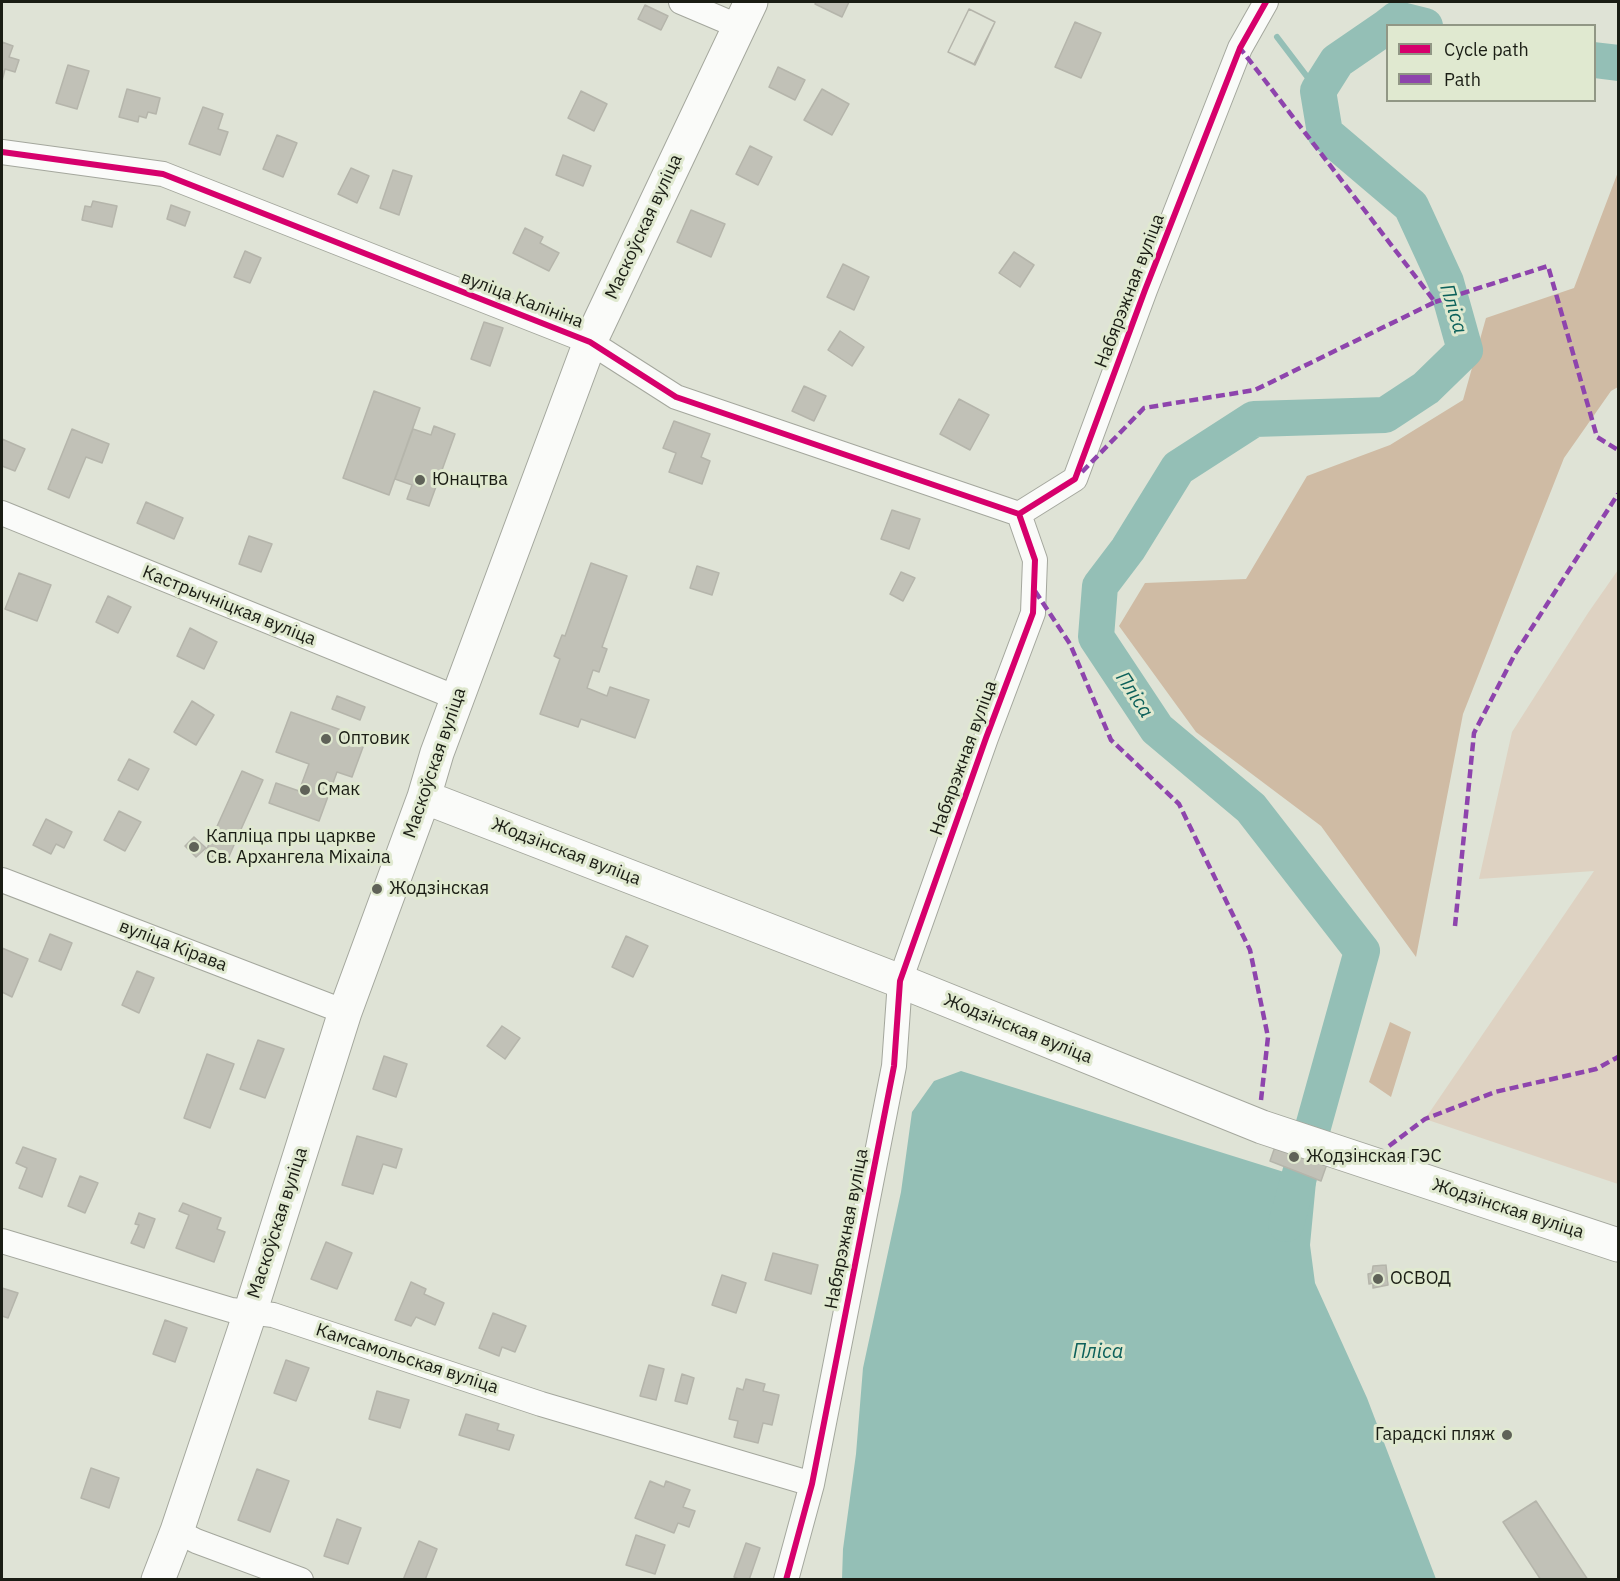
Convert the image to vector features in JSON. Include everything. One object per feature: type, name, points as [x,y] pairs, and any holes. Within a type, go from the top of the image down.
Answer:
[{"type":"main road","name":"Маскоўская вуліца","points":[[158,1580],[177,1531],[250,1313],[345,1012],[424,797],[457,698],[590,342],[746,14]]},
{"type":"main road","name":"Жодзінская вуліца","points":[[424,797],[900,981],[1262,1127],[1618,1245]]},
{"type":"street","points":[[681,2],[746,14]]},
{"type":"street","name":"Набярэжная вуліца","points":[[786,1580],[812,1484],[894,1066],[900,981],[1033,613],[1035,560],[1019,514],[1075,479],[1240,48],[1266,2]]},
{"type":"street","name":"вуліца Калініна","points":[[2,152],[163,174],[590,342],[676,397],[1019,514]]},
{"type":"street","name":"Кастрычніцкая вуліца","points":[[2,513],[457,698]]},
{"type":"street","name":"вуліца Кірава","points":[[2,879],[345,1012]]},
{"type":"street","name":"Камсамольская вуліца","points":[[2,1241],[231,1310],[273,1315],[541,1404],[812,1484]]},
{"type":"street","points":[[177,1531],[196,1541],[301,1580]]},
{"type":"shaded area","points":[[1618,172],[1618,387],[1611,391],[1564,458],[1463,714],[1416,957],[1321,826],[1196,732],[1119,626],[1145,583],[1246,579],[1307,476],[1390,445],[1463,400],[1486,318],[1574,288]]},
{"type":"shaded area","points":[[1618,570],[1618,1184],[1425,1119],[1594,871],[1479,879],[1512,732]]},
{"type":"shaded area","points":[[1390,1022],[1411,1032],[1391,1097],[1369,1082]]},
{"type":"water","name":"Пліса","points":[[961,1071],[1316,1182],[1310,1245],[1315,1283],[1367,1398],[1436,1579],[842,1579],[843,1549],[856,1454],[863,1368],[901,1192],[912,1112],[934,1081]]},
{"type":"building","points":[[816,2],[849,2],[842,17],[815,4]]},
{"type":"building","points":[[645,5],[668,16],[661,30],[638,19]]},
{"type":"building","points":[[969,9],[995,22],[974,64],[948,52]]},
{"type":"building","points":[[969,9],[995,22],[975,65],[948,52]]},
{"type":"building","points":[[1075,22],[1101,33],[1081,78],[1055,67]]},
{"type":"building","points":[[2,42],[13,46],[9,57],[19,60],[15,72],[5,69],[2,81]]},
{"type":"building","points":[[68,65],[89,71],[77,109],[56,103]]},
{"type":"building","points":[[778,67],[805,80],[795,100],[769,87]]},
{"type":"building","points":[[127,89],[160,98],[156,114],[148,112],[146,118],[139,116],[138,122],[119,117]]},
{"type":"building","points":[[822,89],[849,104],[832,135],[804,120]]},
{"type":"building","points":[[581,91],[607,104],[594,131],[568,118]]},
{"type":"building","points":[[203,107],[223,114],[218,129],[228,132],[220,155],[189,144]]},
{"type":"building","points":[[277,135],[297,143],[283,177],[263,169]]},
{"type":"building","points":[[750,146],[772,157],[758,185],[736,174]]},
{"type":"building","points":[[563,155],[591,166],[583,186],[556,175]]},
{"type":"building","points":[[351,168],[369,176],[357,203],[338,194]]},
{"type":"building","points":[[393,170],[412,176],[399,215],[380,208]]},
{"type":"building","points":[[93,201],[117,206],[112,227],[82,220],[85,206],[91,207]]},
{"type":"building","points":[[171,205],[190,212],[185,226],[167,219]]},
{"type":"building","points":[[691,210],[725,224],[711,257],[677,242]]},
{"type":"building","points":[[525,228],[543,237],[540,243],[559,253],[549,271],[513,253]]},
{"type":"building","points":[[245,251],[261,258],[250,283],[234,277]]},
{"type":"building","points":[[1014,252],[1034,265],[1020,287],[999,273]]},
{"type":"building","points":[[843,264],[869,277],[854,310],[827,297]]},
{"type":"building","points":[[484,322],[503,328],[490,366],[471,359]]},
{"type":"building","points":[[840,331],[864,347],[852,366],[828,350]]},
{"type":"building","points":[[804,386],[826,396],[814,421],[792,411]]},
{"type":"building","points":[[374,391],[420,408],[389,495],[343,478]]},
{"type":"building","points":[[959,399],[989,415],[970,450],[940,434]]},
{"type":"building","points":[[674,421],[710,434],[701,457],[710,461],[702,484],[669,472],[676,453],[663,448]]},
{"type":"building","points":[[434,426],[455,434],[429,506],[407,499],[412,485],[395,479],[413,429],[431,435]]},
{"type":"building","points":[[72,429],[109,444],[102,463],[86,457],[69,498],[48,489]]},
{"type":"building","points":[[2,439],[25,449],[15,471],[2,466]]},
{"type":"building","points":[[146,502],[183,518],[174,539],[137,523]]},
{"type":"building","points":[[892,510],[920,519],[909,549],[881,539]]},
{"type":"building","points":[[249,536],[272,544],[261,572],[239,564]]},
{"type":"building","points":[[591,563],[627,576],[602,647],[607,649],[599,672],[593,670],[587,688],[607,696],[610,687],[649,700],[635,738],[581,719],[578,727],[540,714],[560,659],[554,656],[562,635],[565,636]]},
{"type":"building","points":[[697,566],[719,573],[712,595],[690,588]]},
{"type":"building","points":[[901,572],[915,578],[903,601],[890,594]]},
{"type":"building","points":[[19,573],[51,585],[37,621],[5,609]]},
{"type":"building","points":[[108,596],[131,607],[118,633],[96,622]]},
{"type":"building","points":[[190,628],[217,642],[204,669],[177,656]]},
{"type":"building","points":[[337,696],[365,707],[360,720],[332,709]]},
{"type":"building","points":[[192,701],[214,715],[196,745],[174,732]]},
{"type":"building","points":[[291,712],[366,739],[352,777],[337,772],[319,821],[269,803],[276,783],[299,791],[309,764],[276,752]]},
{"type":"building","points":[[129,759],[149,769],[138,790],[118,780]]},
{"type":"building","points":[[242,771],[263,780],[226,863],[205,853]]},
{"type":"building","points":[[119,811],[141,822],[125,851],[104,840]]},
{"type":"building","points":[[46,819],[72,832],[64,848],[56,844],[51,854],[33,845]]},
{"type":"building","points":[[194,837],[206,848],[196,857],[185,846]]},
{"type":"building","points":[[50,934],[72,943],[61,970],[39,961]]},
{"type":"building","points":[[626,936],[648,946],[633,977],[612,967]]},
{"type":"building","points":[[2,948],[28,959],[12,997],[2,992]]},
{"type":"building","points":[[137,971],[154,978],[139,1013],[122,1005]]},
{"type":"building","points":[[502,1026],[520,1038],[505,1059],[487,1046]]},
{"type":"building","points":[[258,1040],[284,1049],[265,1098],[240,1089]]},
{"type":"building","points":[[207,1054],[234,1064],[210,1128],[184,1118]]},
{"type":"building","points":[[384,1056],[407,1064],[396,1097],[373,1089]]},
{"type":"building","points":[[357,1136],[402,1149],[396,1168],[383,1164],[373,1194],[342,1185]]},
{"type":"building","name":"Жодзінская ГЭС","points":[[1277,1141],[1328,1161],[1321,1181],[1270,1161]]},
{"type":"building","points":[[23,1147],[56,1159],[42,1197],[19,1188],[27,1168],[16,1163]]},
{"type":"building","points":[[80,1176],[98,1183],[85,1213],[68,1206]]},
{"type":"building","points":[[183,1203],[221,1218],[217,1229],[225,1232],[214,1262],[176,1248],[189,1215],[179,1211]]},
{"type":"building","points":[[139,1213],[155,1219],[144,1248],[131,1243],[139,1225],[135,1224]]},
{"type":"building","points":[[326,1242],[352,1253],[337,1289],[311,1279]]},
{"type":"building","points":[[773,1253],[818,1265],[811,1294],[765,1280]]},
{"type":"building","name":"ОСВОД","points":[[1386,1265],[1388,1285],[1373,1288],[1373,1283],[1369,1284],[1368,1274],[1372,1273],[1373,1266]]},
{"type":"building","points":[[722,1275],[746,1283],[736,1313],[712,1305]]},
{"type":"building","points":[[411,1282],[426,1289],[424,1294],[444,1303],[435,1325],[416,1317],[411,1326],[395,1320]]},
{"type":"building","points":[[2,1288],[18,1293],[8,1318],[2,1316]]},
{"type":"building","points":[[493,1313],[526,1326],[515,1352],[502,1347],[499,1356],[479,1348]]},
{"type":"building","points":[[165,1320],[187,1328],[175,1362],[153,1354]]},
{"type":"building","points":[[286,1360],[309,1368],[296,1401],[274,1393]]},
{"type":"building","points":[[649,1365],[664,1369],[656,1400],[640,1396]]},
{"type":"building","points":[[682,1374],[694,1378],[687,1404],[675,1401]]},
{"type":"building","points":[[746,1379],[765,1384],[763,1391],[779,1395],[772,1425],[763,1423],[758,1443],[734,1437],[738,1421],[729,1419],[737,1388],[743,1390]]},
{"type":"building","points":[[377,1391],[409,1400],[400,1428],[369,1419]]},
{"type":"building","points":[[466,1414],[499,1424],[497,1430],[514,1435],[509,1450],[459,1435]]},
{"type":"building","points":[[91,1468],[119,1478],[109,1508],[81,1498]]},
{"type":"building","points":[[257,1469],[289,1481],[270,1532],[238,1520]]},
{"type":"building","points":[[650,1481],[664,1487],[666,1481],[690,1490],[683,1507],[695,1511],[689,1527],[678,1523],[674,1533],[635,1518]]},
{"type":"building","points":[[1536,1501],[1588,1580],[1541,1580],[1503,1522]]},
{"type":"building","points":[[337,1519],[361,1528],[348,1564],[324,1556]]},
{"type":"building","points":[[636,1535],[665,1545],[655,1574],[626,1565]]},
{"type":"building","points":[[419,1541],[437,1549],[425,1580],[403,1580]]},
{"type":"building","points":[[746,1543],[760,1548],[749,1580],[741,1580],[734,1577]]},
{"type":"waterway","name":"Пліса","points":[[1391,24],[1397,19],[1417,24]]},
{"type":"waterway","name":"Пліса","points":[[1286,1224],[1362,951],[1251,808],[1157,729],[1096,637],[1100,586],[1128,549],[1178,468],[1254,419],[1385,415],[1426,388],[1465,350],[1446,282],[1411,206],[1325,133],[1318,91],[1337,61],[1386,27]]},
{"type":"waterway","points":[[1277,37],[1318,91]]},
{"type":"waterway","name":"Пліса","points":[[1596,60],[1618,63]]},
{"type":"marked path","points":[[1082,472],[1144,408],[1255,390],[1435,302],[1240,48]]},
{"type":"marked path","points":[[1435,302],[1548,266],[1597,437],[1618,450]]},
{"type":"marked path","points":[[1455,926],[1474,733],[1515,654],[1618,494]]},
{"type":"marked path","points":[[1035,591],[1070,644],[1111,740],[1179,804],[1250,950],[1268,1037],[1261,1100]]},
{"type":"marked path","points":[[1389,1146],[1425,1119],[1495,1092],[1596,1069],[1618,1057]]},
{"type":"cycle path","points":[[786,1580],[812,1484],[894,1066],[900,981],[1033,613],[1035,560],[1019,514],[1075,479],[1145,290],[1240,48],[1266,2]]},
{"type":"cycle path","points":[[2,152],[163,174],[590,342],[676,397],[1019,514]]},
{"type":"place","name":"Юнацтва","points":[[420,480]]},
{"type":"place","name":"Оптовик","points":[[326,739]]},
{"type":"place","name":"Смак","points":[[305,790]]},
{"type":"place","name":"Капліца пры царкве Св. Архангела Міхаіла","points":[[194,847]]},
{"type":"place","name":"Жодзінская","points":[[377,889]]},
{"type":"place","name":"Жодзінская ГЭС","points":[[1294,1157]]},
{"type":"place","name":"ОСВОД","points":[[1378,1279]]},
{"type":"place","name":"Гарадскі пляж","points":[[1507,1435]]}]
